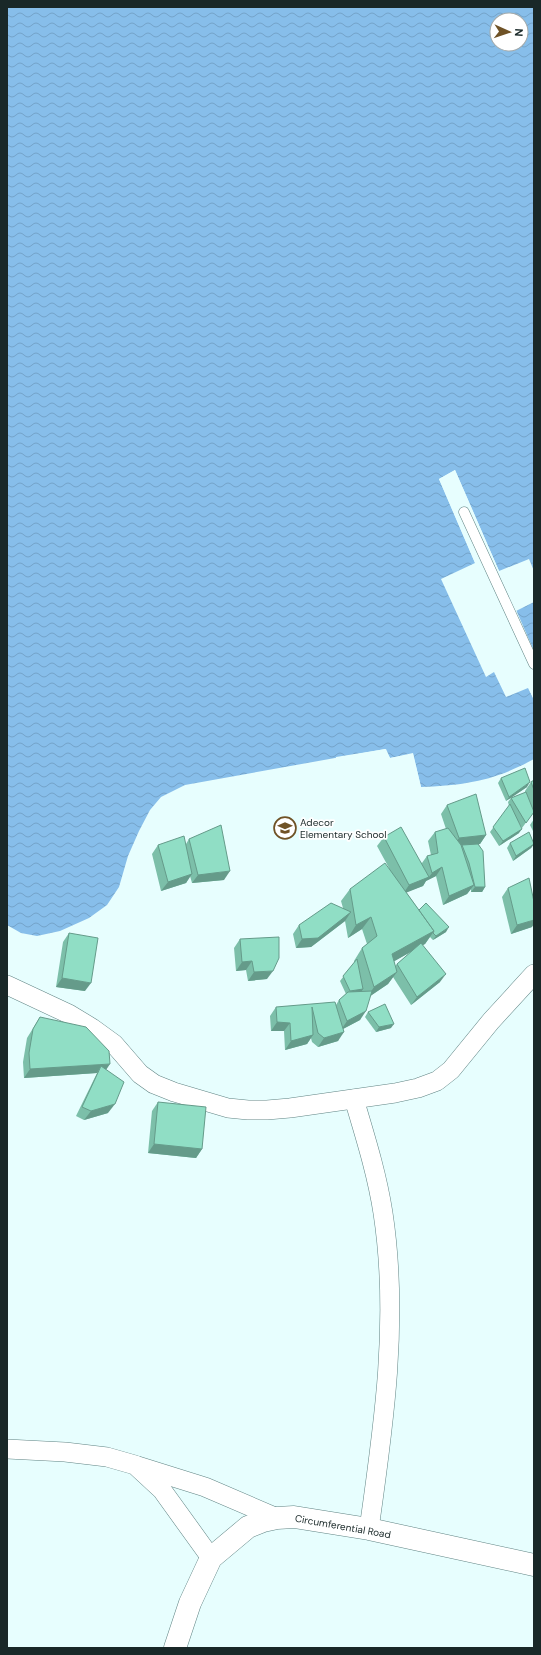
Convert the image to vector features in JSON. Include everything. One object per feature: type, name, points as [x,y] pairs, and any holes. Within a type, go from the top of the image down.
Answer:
[{"type":"main road","name":"Circumferential Road","points":[[175,1648],[190,1603],[211,1558],[248,1527],[277,1518],[294,1517],[369,1529],[534,1565]]},
{"type":"street","points":[[7,986],[69,1014],[92,1028],[114,1044],[140,1074],[154,1084],[174,1092],[228,1108],[248,1110],[290,1108],[354,1099],[418,1088],[437,1081],[451,1070],[491,1021],[534,974]]},
{"type":"street","points":[[354,1099],[373,1166],[383,1213],[390,1281],[389,1353],[382,1433],[369,1529]]},
{"type":"street","points":[[7,1449],[65,1452],[107,1457],[205,1487],[277,1518]]},
{"type":"street","points":[[135,1465],[162,1490],[211,1558]]},
{"type":"lane","points":[[464,512],[534,664]]},
{"type":"water","points":[[7,7],[534,7],[534,651],[455,470],[439,479],[534,700],[534,759],[492,777],[452,785],[421,787],[413,754],[390,758],[385,749],[185,785],[161,797],[150,810],[128,856],[119,887],[107,905],[89,918],[60,931],[37,936],[21,933],[7,925]]},
{"type":"pier","points":[[455,470],[499,571],[529,559],[534,571],[534,602],[516,611],[534,653],[514,612],[454,473],[441,480],[534,695],[534,700],[528,688],[506,697],[494,672],[486,677],[441,579],[475,563],[439,479]]},
{"type":"pier","points":[[386,749],[390,758],[413,753],[421,787],[419,787],[411,756],[390,760],[384,751],[336,759],[336,757]]},
{"type":"building","points":[[525,768],[530,782],[509,797],[501,778]]},
{"type":"building","points":[[534,780],[534,790],[531,782]]},
{"type":"building","points":[[526,792],[534,812],[526,823],[511,798]]},
{"type":"building","points":[[476,794],[486,835],[459,838],[447,805]]},
{"type":"building","points":[[510,804],[522,829],[503,841],[493,827]]},
{"type":"building","points":[[221,825],[230,871],[198,875],[189,839]]},
{"type":"building","points":[[401,827],[429,877],[409,885],[384,837]]},
{"type":"building","points":[[448,828],[461,845],[474,885],[449,896],[442,867],[432,873],[427,856],[438,853],[435,832]]},
{"type":"building","points":[[529,832],[534,844],[516,856],[510,843]]},
{"type":"building","points":[[184,836],[192,874],[168,882],[158,845]]},
{"type":"building","points":[[478,844],[483,851],[485,887],[475,887],[469,863],[462,845]]},
{"type":"building","points":[[385,863],[434,931],[392,954],[397,972],[374,987],[362,948],[377,936],[371,917],[356,925],[350,889]]},
{"type":"building","points":[[529,878],[534,902],[534,920],[517,925],[508,888]]},
{"type":"building","points":[[331,903],[351,912],[318,938],[302,939],[299,925]]},
{"type":"building","points":[[426,903],[449,927],[436,936],[419,910]]},
{"type":"building","points":[[69,933],[98,938],[91,983],[62,978]]},
{"type":"building","points":[[279,937],[279,958],[273,971],[254,972],[252,961],[242,962],[240,939]]},
{"type":"building","points":[[421,943],[446,974],[417,997],[397,964]]},
{"type":"building","points":[[357,959],[363,989],[350,991],[343,976]]},
{"type":"building","points":[[372,991],[366,1011],[347,1021],[339,1000],[348,992]]},
{"type":"building","points":[[335,1002],[344,1032],[324,1038],[318,1033],[312,1007],[313,1035],[291,1041],[290,1023],[277,1022],[276,1007]]},
{"type":"building","points":[[385,1004],[394,1024],[379,1027],[368,1012]]},
{"type":"building","points":[[40,1017],[86,1027],[109,1051],[110,1064],[30,1069],[29,1053],[33,1029]]},
{"type":"building","points":[[101,1066],[124,1082],[115,1104],[91,1111],[82,1107]]},
{"type":"building","points":[[158,1102],[206,1107],[202,1149],[154,1144]]},
{"type":"place","name":"Adecor Elementary School","points":[[285,828]]}]
